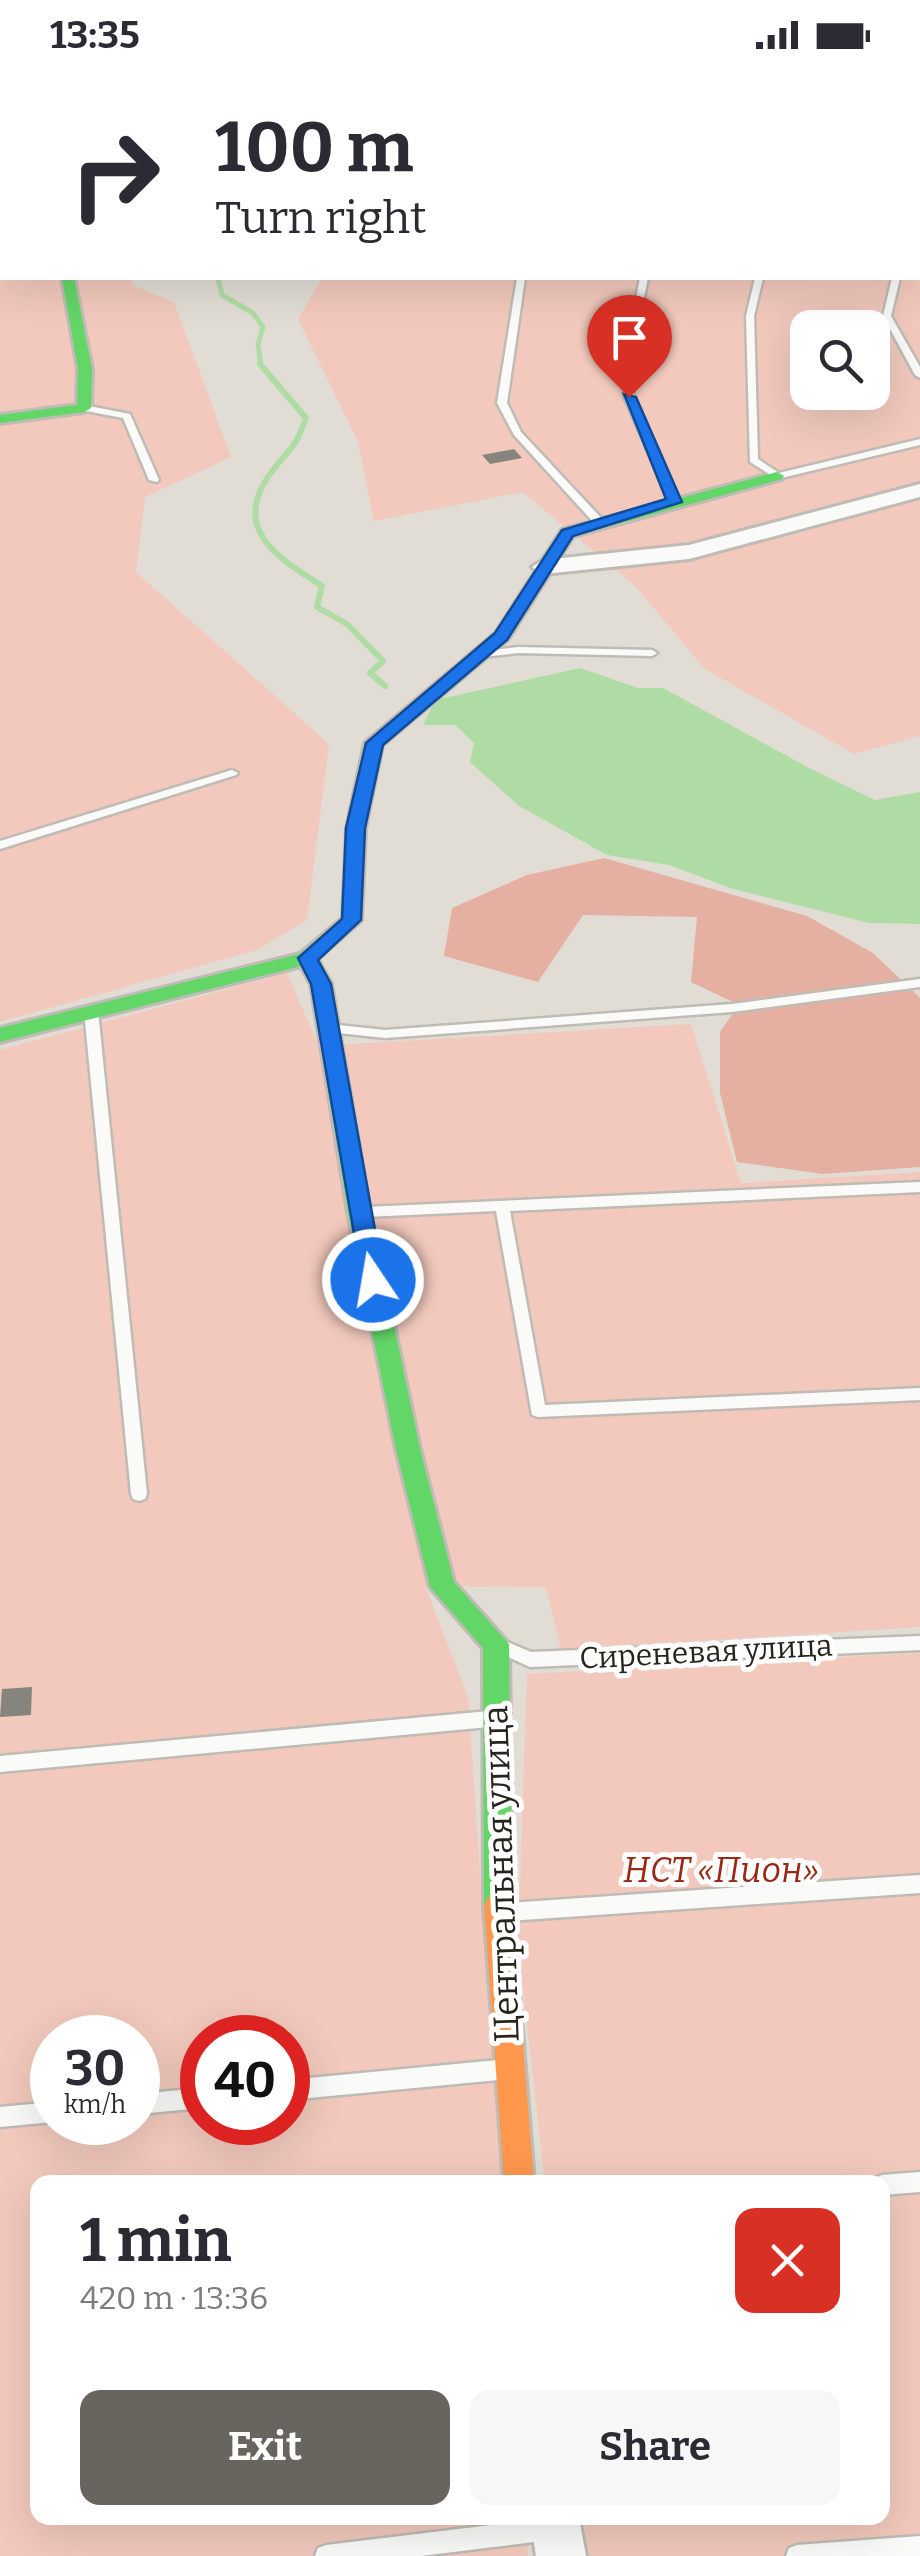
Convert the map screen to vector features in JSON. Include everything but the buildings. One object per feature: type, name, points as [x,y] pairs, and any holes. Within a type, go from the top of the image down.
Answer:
[{"type":"street","points":[[0,420],[84,408],[85,369],[68,280]]},
{"type":"street","points":[[0,1034],[307,958],[352,920],[356,828],[374,743],[502,636],[567,533],[777,476]]},
{"type":"street","points":[[543,567],[689,552],[920,490]]},
{"type":"street","points":[[307,958],[321,984],[359,1212],[408,1449],[443,1587],[496,1644]]},
{"type":"street","name":"Центральная улица","points":[[496,1644],[499,1913],[507,2069],[518,2175]]},
{"type":"lane","points":[[522,280],[502,402],[517,434],[599,522]]},
{"type":"lane","points":[[644,280],[627,361],[629,397],[675,502]]},
{"type":"lane","points":[[759,280],[750,316],[753,460],[777,476],[920,442]]},
{"type":"lane","points":[[896,280],[887,316],[920,375]]},
{"type":"lane","points":[[84,408],[127,416],[154,480]]},
{"type":"lane","points":[[478,655],[518,650],[652,653]]},
{"type":"lane","points":[[0,845],[232,773]]},
{"type":"lane","points":[[328,1028],[385,1034],[712,1010],[920,983]]},
{"type":"lane","points":[[91,1010],[140,1494]]},
{"type":"lane","points":[[359,1212],[920,1187]]},
{"type":"lane","points":[[502,1206],[538,1411],[920,1394]]},
{"type":"lane","name":"Сиреневая улица","points":[[496,1644],[530,1660],[920,1642]]},
{"type":"lane","points":[[0,1764],[494,1718]]},
{"type":"lane","points":[[499,1913],[920,1884]]},
{"type":"lane","points":[[310,2088],[507,2069]]},
{"type":"lane","points":[[0,2117],[30,2114]]},
{"type":"lane","points":[[890,2184],[920,2182]]},
{"type":"lane","points":[[326,2556],[558,2534]]},
{"type":"lane","points":[[796,2556],[920,2548]]},
{"type":"green space","points":[[0,280],[133,280],[132,285],[174,302],[231,457],[145,497],[136,572],[329,744],[307,920],[257,950],[0,1022]]},
{"type":"green space","points":[[321,280],[920,280],[920,736],[854,754],[705,669],[635,586],[523,492],[374,521],[358,442],[298,319]]},
{"type":"green space","points":[[287,973],[319,1046],[691,1024],[741,1183],[920,1172],[920,1627],[561,1650],[546,1587],[425,1586],[468,1697],[501,2175],[30,2175],[30,2525],[526,2525],[528,2556],[0,2556],[0,1050]]},
{"type":"green space","name":"НСТ «Пион»","points":[[920,1653],[920,2556],[588,2556],[585,2525],[890,2525],[890,2175],[544,2175],[518,1944],[527,1674]]},
{"type":"shaded area","points":[[580,668],[638,688],[663,688],[875,800],[920,792],[920,924],[869,923],[733,889],[669,865],[607,855],[519,806],[470,762],[474,743],[455,725],[423,725],[435,700]]},
{"type":"shaded area","points":[[604,858],[807,916],[873,953],[920,998],[920,1167],[823,1174],[737,1162],[720,1093],[720,1032],[739,1005],[691,982],[697,917],[583,915],[538,982],[444,956],[452,908],[527,875]]},
{"type":"waterway","points":[[218,280],[222,295],[253,313],[263,327],[258,344],[261,365]]},
{"type":"waterway","points":[[261,365],[306,418],[295,442],[260,490],[255,509],[257,525],[275,552],[322,586],[317,607],[347,624],[383,661],[370,673],[385,686]]},
{"type":"traffic: fast","points":[[0,419],[84,408],[85,369],[68,280]]},
{"type":"traffic: fast","points":[[307,958],[352,920],[356,828],[374,743],[502,636],[567,533],[777,476]]},
{"type":"traffic: fast","points":[[0,1035],[307,958],[321,984],[359,1212],[408,1449],[443,1587],[496,1644],[498,1906]]},
{"type":"traffic: slow","points":[[498,1906],[518,2175]]},
{"type":"route","points":[[373,1280],[321,984],[307,958],[352,920],[356,828],[374,743],[502,636],[567,533],[675,502],[629,397]]}]
